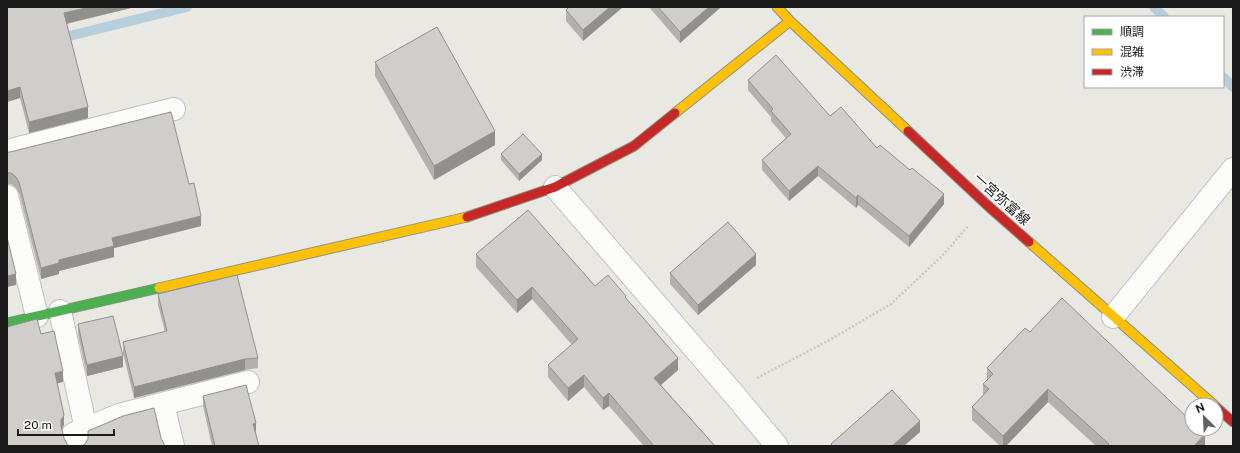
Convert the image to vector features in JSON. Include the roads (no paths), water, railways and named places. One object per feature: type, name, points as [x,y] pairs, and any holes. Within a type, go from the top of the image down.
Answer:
[{"type":"street","name":"一宮弥富線","points":[[777,7],[790,21],[987,205],[1205,397]]},
{"type":"street","points":[[7,323],[458,220],[555,187],[634,146],[790,21]]},
{"type":"street","points":[[7,150],[174,109]]},
{"type":"street","points":[[1113,317],[1233,169]]},
{"type":"street","points":[[555,187],[777,446]]},
{"type":"street","points":[[7,196],[37,316]]},
{"type":"street","points":[[60,311],[81,438],[119,415],[248,382]]},
{"type":"street","points":[[163,404],[173,446]]},
{"type":"street","name":"一宮弥富線","points":[[1224,414],[1233,422]]},
{"type":"waterway","points":[[57,39],[187,7]]},
{"type":"waterway","points":[[1154,7],[1163,16]]},
{"type":"waterway","points":[[1224,78],[1233,87]]}]
